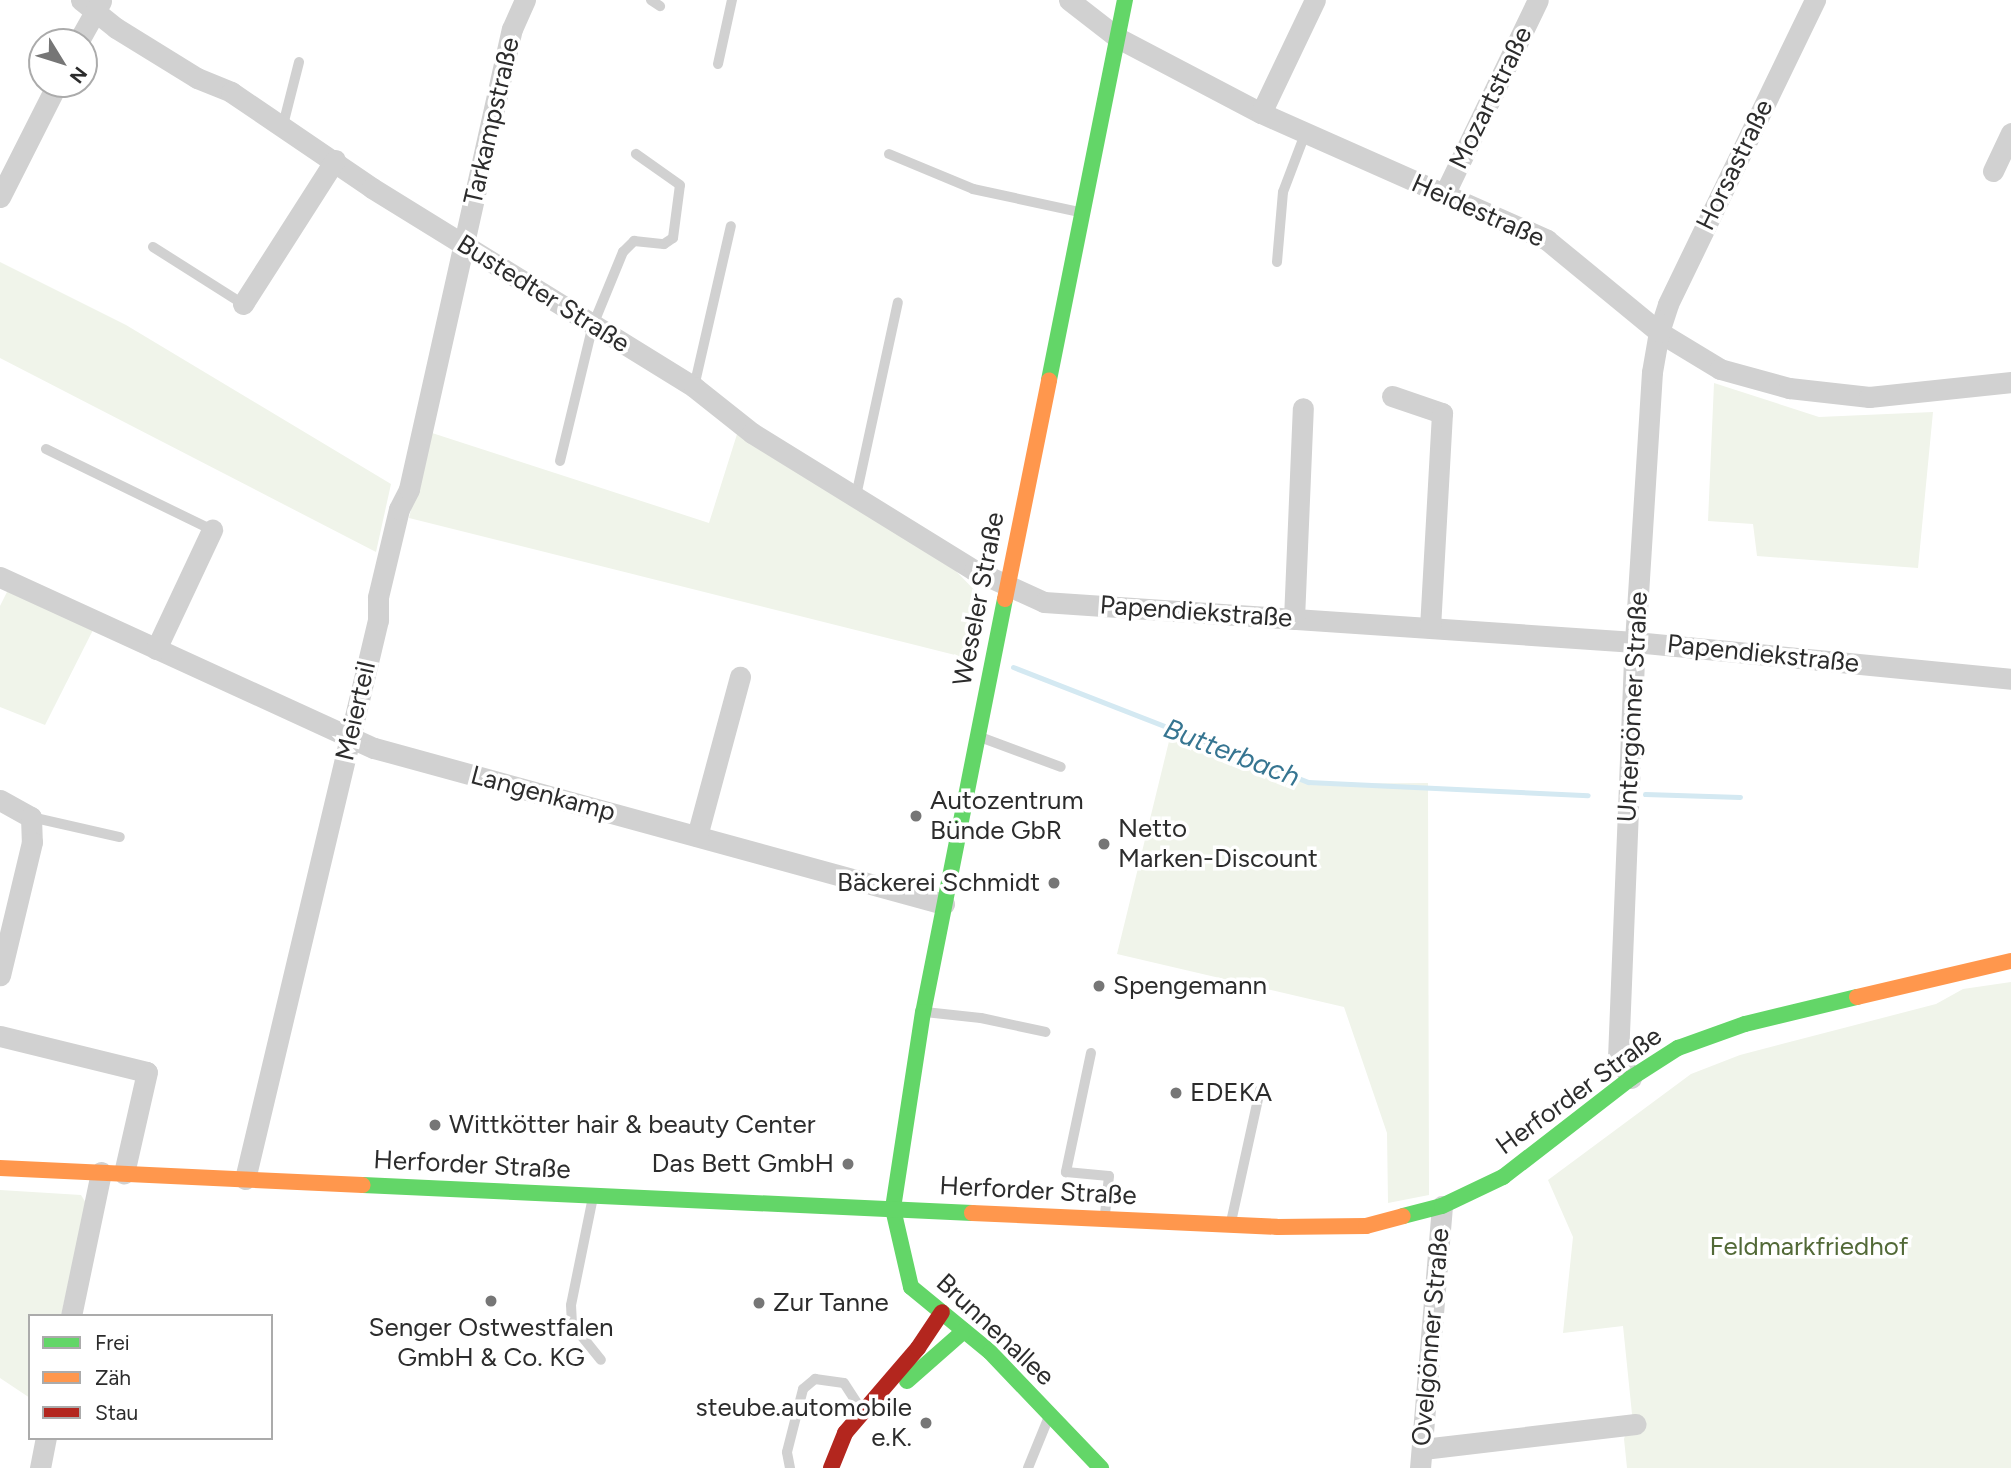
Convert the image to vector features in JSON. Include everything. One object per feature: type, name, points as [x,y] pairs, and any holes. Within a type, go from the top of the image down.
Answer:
[{"type":"main road","name":"Weseler Straße","points":[[893,1209],[923,1012],[1125,0]]},
{"type":"main road","name":"Herforder Straße","points":[[0,1168],[1231,1224],[1366,1226],[1442,1206],[1475,1192],[1527,1161],[1631,1078],[1678,1048],[1745,1024],[2011,961]]},
{"type":"main road","name":"Brunnenallee","points":[[893,1209],[911,1287],[964,1331],[1101,1468]]},
{"type":"main road","points":[[831,1468],[845,1433],[918,1348],[942,1312]]},
{"type":"main road","points":[[862,1410],[897,1389],[964,1331]]},
{"type":"street","name":"Tarkampstraße","points":[[464,244],[512,29],[525,0]]},
{"type":"street","name":"Heidestraße","points":[[1069,0],[1118,38],[1261,113],[1547,240],[1659,332],[1720,369],[1833,395],[1870,397],[2011,382]]},
{"type":"street","points":[[1261,113],[1315,0]]},
{"type":"street","name":"Mozartstraße","points":[[1444,195],[1538,0]]},
{"type":"street","name":"Horsastraße","points":[[1659,332],[1668,304],[1815,0]]},
{"type":"street","name":"Bustedter Straße","points":[[92,4],[464,244],[694,387],[752,433],[974,570],[1007,585]]},
{"type":"street","points":[[83,28],[92,4]]},
{"type":"street","points":[[0,197],[8,161],[48,98]]},
{"type":"street","points":[[1993,171],[2011,133]]},
{"type":"street","points":[[243,304],[335,160]]},
{"type":"street","name":"Meierteil","points":[[245,1179],[378,620],[378,597],[400,509],[409,489],[464,244]]},
{"type":"street","name":"Untergönner Straße","points":[[1631,1078],[1618,1058],[1635,642],[1652,372],[1659,332]]},
{"type":"street","points":[[1392,396],[1442,413],[1430,628]]},
{"type":"street","points":[[1294,619],[1303,408]]},
{"type":"street","points":[[156,649],[212,530]]},
{"type":"street","name":"Langenkamp","points":[[0,578],[350,739],[944,904]]},
{"type":"street","name":"Papendiekstraße","points":[[1007,585],[1044,602],[1635,642],[2011,679]]},
{"type":"street","points":[[697,836],[740,677]]},
{"type":"street","points":[[0,800],[31,817],[32,842],[0,975]]},
{"type":"street","points":[[0,1036],[146,1072],[124,1173]]},
{"type":"street","points":[[71,1314],[102,1172]]},
{"type":"street","name":"Ovelgönner Straße","points":[[1421,1459],[1442,1206]]},
{"type":"street","points":[[1421,1459],[1636,1424]]},
{"type":"street","points":[[40,1468],[46,1440]]},
{"type":"lane","points":[[718,64],[732,0]]},
{"type":"lane","points":[[283,125],[299,62]]},
{"type":"lane","points":[[1277,262],[1283,192],[1306,134]]},
{"type":"lane","points":[[888,153],[973,189],[1082,212]]},
{"type":"lane","points":[[560,461],[593,325],[628,247],[637,241],[664,244],[673,238],[680,185],[636,154]]},
{"type":"lane","points":[[694,387],[731,226]]},
{"type":"lane","points":[[153,247],[243,304]]},
{"type":"lane","points":[[856,496],[898,302]]},
{"type":"lane","points":[[46,449],[212,530]]},
{"type":"lane","points":[[977,737],[1061,767]]},
{"type":"lane","points":[[31,817],[120,837]]},
{"type":"lane","points":[[923,1012],[981,1017],[1046,1032]]},
{"type":"lane","points":[[1091,1053],[1066,1172],[1109,1176],[1104,1218]]},
{"type":"lane","points":[[1231,1224],[1260,1090]]},
{"type":"lane","points":[[594,1196],[571,1305],[572,1324],[601,1360]]},
{"type":"lane","points":[[790,1468],[787,1452],[803,1389],[816,1379],[844,1383],[862,1410]]},
{"type":"lane","points":[[1028,1468],[1050,1415]]},
{"type":"green space","points":[[0,262],[126,325],[391,484],[376,552],[0,358]]},
{"type":"green space","points":[[1714,383],[1819,417],[1933,412],[1918,568],[1757,556],[1753,524],[1708,521]]},
{"type":"green space","points":[[738,431],[952,567],[989,605],[975,660],[409,518],[429,432],[709,523]]},
{"type":"green space","points":[[9,588],[94,628],[45,725],[0,707],[0,606]]},
{"type":"green space","points":[[1172,729],[1309,784],[1428,783],[1429,1195],[1388,1203],[1387,1133],[1344,1007],[1117,954]]},
{"type":"green space","name":"Feldmarkfriedhof","points":[[2011,982],[2011,1468],[1627,1468],[1624,1439],[1632,1414],[1623,1326],[1563,1333],[1573,1237],[1548,1180],[1691,1074],[1740,1055],[1936,1004],[1963,989]]},
{"type":"green space","points":[[0,1190],[81,1195],[86,1203],[61,1314],[28,1314],[28,1397],[0,1378]]},
{"type":"waterway","name":"Butterbach","points":[[1013,667],[1308,782],[1588,795]]},
{"type":"waterway","name":"Butterbach","points":[[1645,794],[1740,797]]},
{"type":"traffic: fast","points":[[1049,380],[1125,0]]},
{"type":"traffic: fast","points":[[1005,599],[923,1012],[893,1209],[911,1287],[990,1352],[1101,1468]]},
{"type":"traffic: fast","points":[[1403,1216],[1442,1206],[1503,1177],[1631,1078],[1678,1048],[1745,1024],[1857,997]]},
{"type":"traffic: fast","points":[[363,1185],[972,1213]]},
{"type":"traffic: fast","points":[[907,1381],[964,1331]]},
{"type":"traffic: slow","points":[[1005,599],[1049,380]]},
{"type":"traffic: slow","points":[[1857,997],[2011,961]]},
{"type":"traffic: slow","points":[[0,1168],[363,1185]]},
{"type":"traffic: slow","points":[[972,1213],[1277,1227],[1366,1226],[1403,1216]]},
{"type":"traffic: jam","points":[[831,1468],[845,1433],[918,1348],[942,1312]]},
{"type":"place","name":"Autozentrum Bünde GbR","points":[[916,816]]},
{"type":"place","name":"Netto Marken-Discount","points":[[1104,844]]},
{"type":"place","name":"Bäckerei Schmidt","points":[[1054,883]]},
{"type":"place","name":"Spengemann","points":[[1099,986]]},
{"type":"place","name":"EDEKA","points":[[1176,1093]]},
{"type":"place","name":"Wittkötter hair & beauty Center","points":[[435,1125]]},
{"type":"place","name":"Das Bett GmbH","points":[[848,1164]]},
{"type":"place","name":"Senger Ostwestfalen GmbH & Co. KG","points":[[491,1301]]},
{"type":"place","name":"Zur Tanne","points":[[759,1303]]},
{"type":"place","name":"steube.automobile e.K.","points":[[926,1423]]}]
